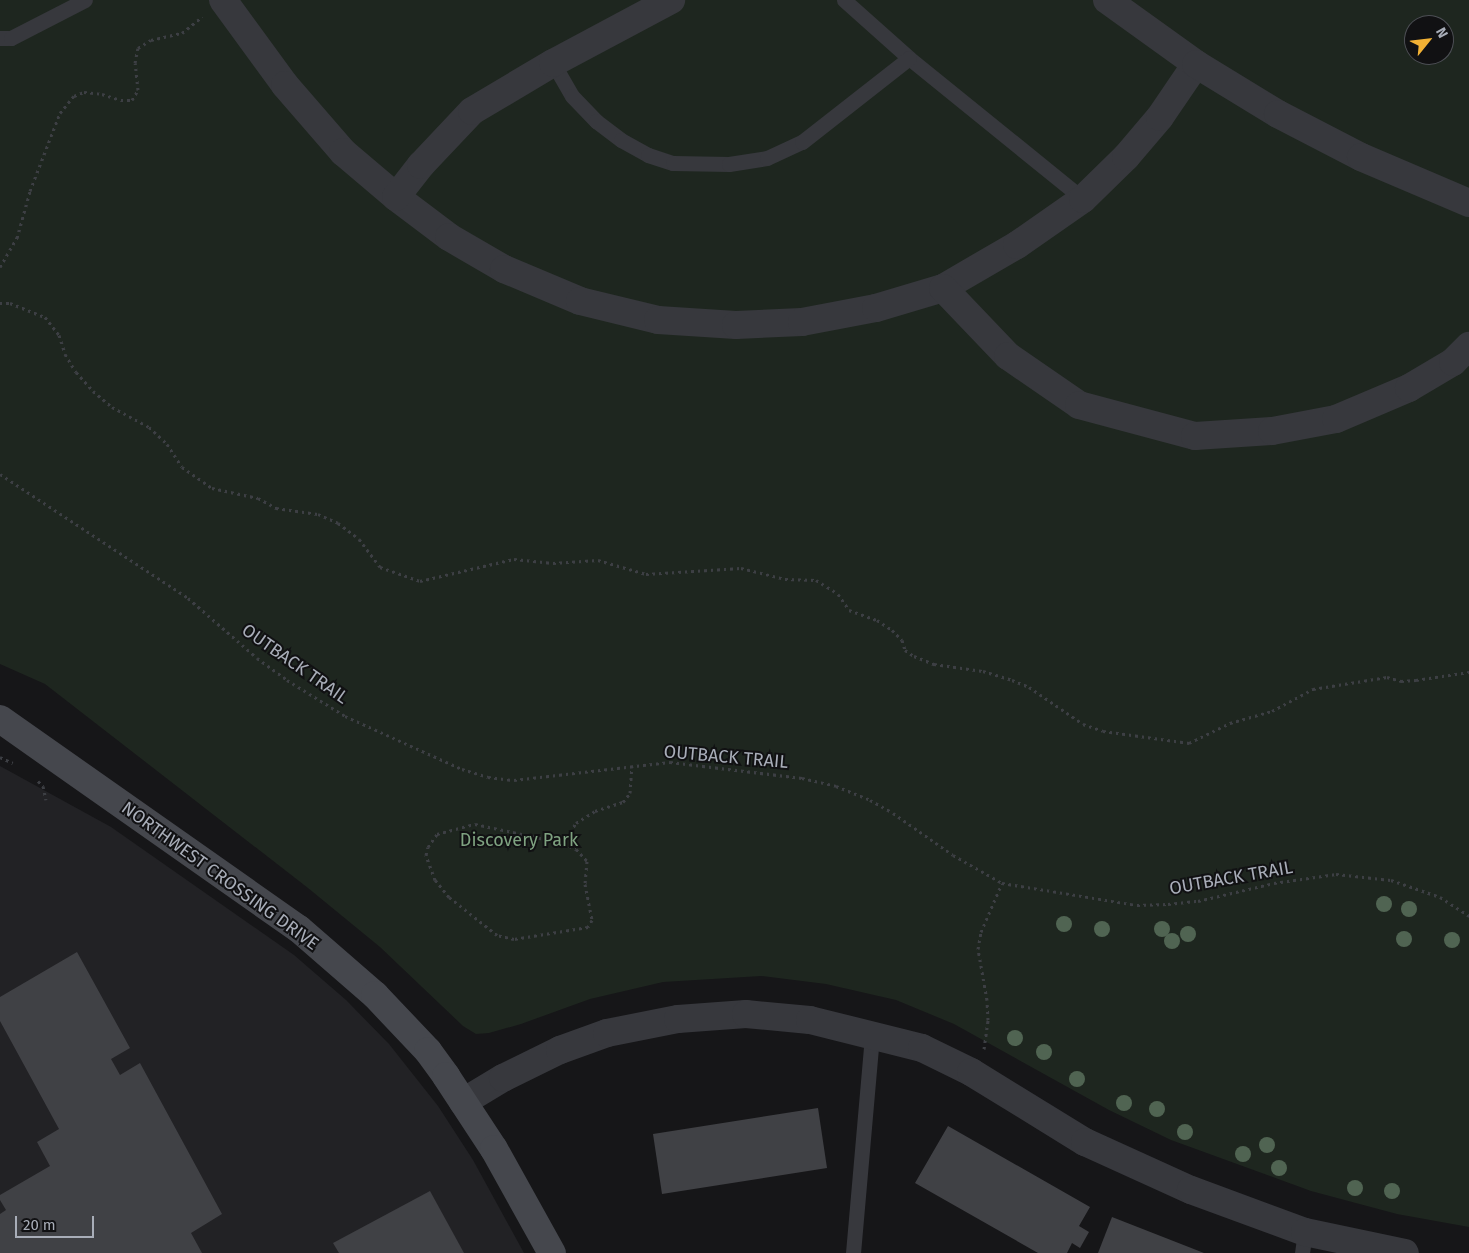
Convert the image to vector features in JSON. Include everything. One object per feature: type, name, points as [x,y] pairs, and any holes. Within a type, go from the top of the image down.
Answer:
[{"type":"street","points":[[224,0],[285,85],[342,152],[396,197],[449,237],[504,269],[580,301],[658,320],[736,325],[802,322],[876,308],[943,288],[1017,245],[1083,199],[1126,157],[1160,118],[1196,64]]},
{"type":"street","points":[[396,197],[421,165],[472,111],[553,63],[671,0]]},
{"type":"street","points":[[1107,0],[1196,64],[1278,114],[1361,157],[1469,202]]},
{"type":"street","points":[[943,288],[1008,356],[1079,405],[1195,436],[1272,431],[1336,419],[1409,388],[1453,362],[1469,346]]},
{"type":"street","name":"NORTHWEST CROSSING DRIVE","points":[[0,719],[300,929],[375,994],[428,1051],[464,1102],[494,1149],[552,1253]]},
{"type":"street","points":[[464,1102],[503,1078],[560,1050],[607,1033],[678,1018],[755,1015],[810,1020],[922,1048],[971,1072],[1085,1142],[1304,1242],[1405,1253]]},
{"type":"lane","points":[[0,38],[11,38],[85,0]]},
{"type":"lane","points":[[844,0],[909,58],[1083,199]]},
{"type":"lane","points":[[553,63],[572,96],[596,121],[621,140],[648,155],[673,163],[728,164],[767,158],[802,142],[909,58]]},
{"type":"lane","points":[[853,1253],[872,1035]]},
{"type":"path","points":[[0,267],[17,238],[30,191],[60,113],[74,96],[84,92],[102,94],[121,100],[132,100],[137,95],[138,90],[135,63],[138,48],[151,40],[182,33],[224,0]]},
{"type":"path","points":[[0,303],[10,303],[45,317],[59,335],[65,354],[76,372],[93,391],[112,408],[149,427],[167,444],[182,466],[212,488],[258,498],[276,508],[292,509],[325,517],[352,533],[380,567],[420,581],[514,559],[553,563],[598,560],[646,574],[741,568],[785,579],[816,580],[838,594],[849,610],[877,620],[892,630],[902,640],[905,650],[914,656],[934,664],[983,671],[1012,680],[1029,688],[1083,724],[1103,731],[1188,743],[1230,723],[1272,711],[1313,689],[1387,677],[1401,681],[1469,672]]},
{"type":"path","name":"OUTBACK TRAIL","points":[[0,474],[181,593],[257,658],[345,716],[462,770],[488,777],[514,780],[545,778],[670,762],[732,768],[802,778],[836,786],[870,800],[893,813],[953,855],[1002,883],[1137,905],[1198,901],[1274,883],[1336,874],[1391,880],[1440,897],[1469,916]]},
{"type":"path","points":[[0,757],[16,764]]},
{"type":"path","points":[[563,843],[576,823],[595,811],[623,802],[630,793],[632,766]]},
{"type":"path","points":[[37,779],[43,786],[46,800]]},
{"type":"path","points":[[475,824],[563,843],[576,849],[587,861],[585,884],[592,920],[588,927],[514,939],[497,935],[449,897],[435,880],[426,855],[428,847],[437,834],[475,824]]},
{"type":"path","points":[[971,1072],[985,1048],[988,1020],[987,1000],[978,949],[1002,883]]},
{"type":"shaded area","points":[[0,766],[111,827],[294,955],[346,1000],[389,1044],[438,1106],[473,1160],[524,1253],[0,1253]]},
{"type":"green space","name":"Discovery Park","points":[[0,0],[1469,0],[1469,1227],[1397,1214],[1311,1191],[1171,1140],[1109,1110],[954,1024],[896,1000],[826,984],[761,976],[663,982],[590,999],[521,1024],[489,1033],[476,1034],[463,1026],[380,947],[308,888],[45,684],[0,664]]},
{"type":"building","points":[[77,952],[130,1048],[111,1059],[120,1075],[140,1063],[222,1214],[191,1233],[202,1253],[0,1253],[0,1214],[6,1210],[0,1200],[0,1195],[50,1166],[37,1142],[59,1129],[0,1021],[0,997]]},
{"type":"building","points":[[818,1108],[827,1168],[662,1194],[653,1134]]},
{"type":"building","points":[[948,1126],[1090,1207],[1079,1226],[1089,1232],[1080,1248],[1072,1243],[1067,1253],[1038,1253],[915,1183]]},
{"type":"building","points":[[430,1191],[464,1253],[339,1253],[333,1243]]},
{"type":"building","points":[[1112,1217],[1204,1253],[1098,1253]]}]
